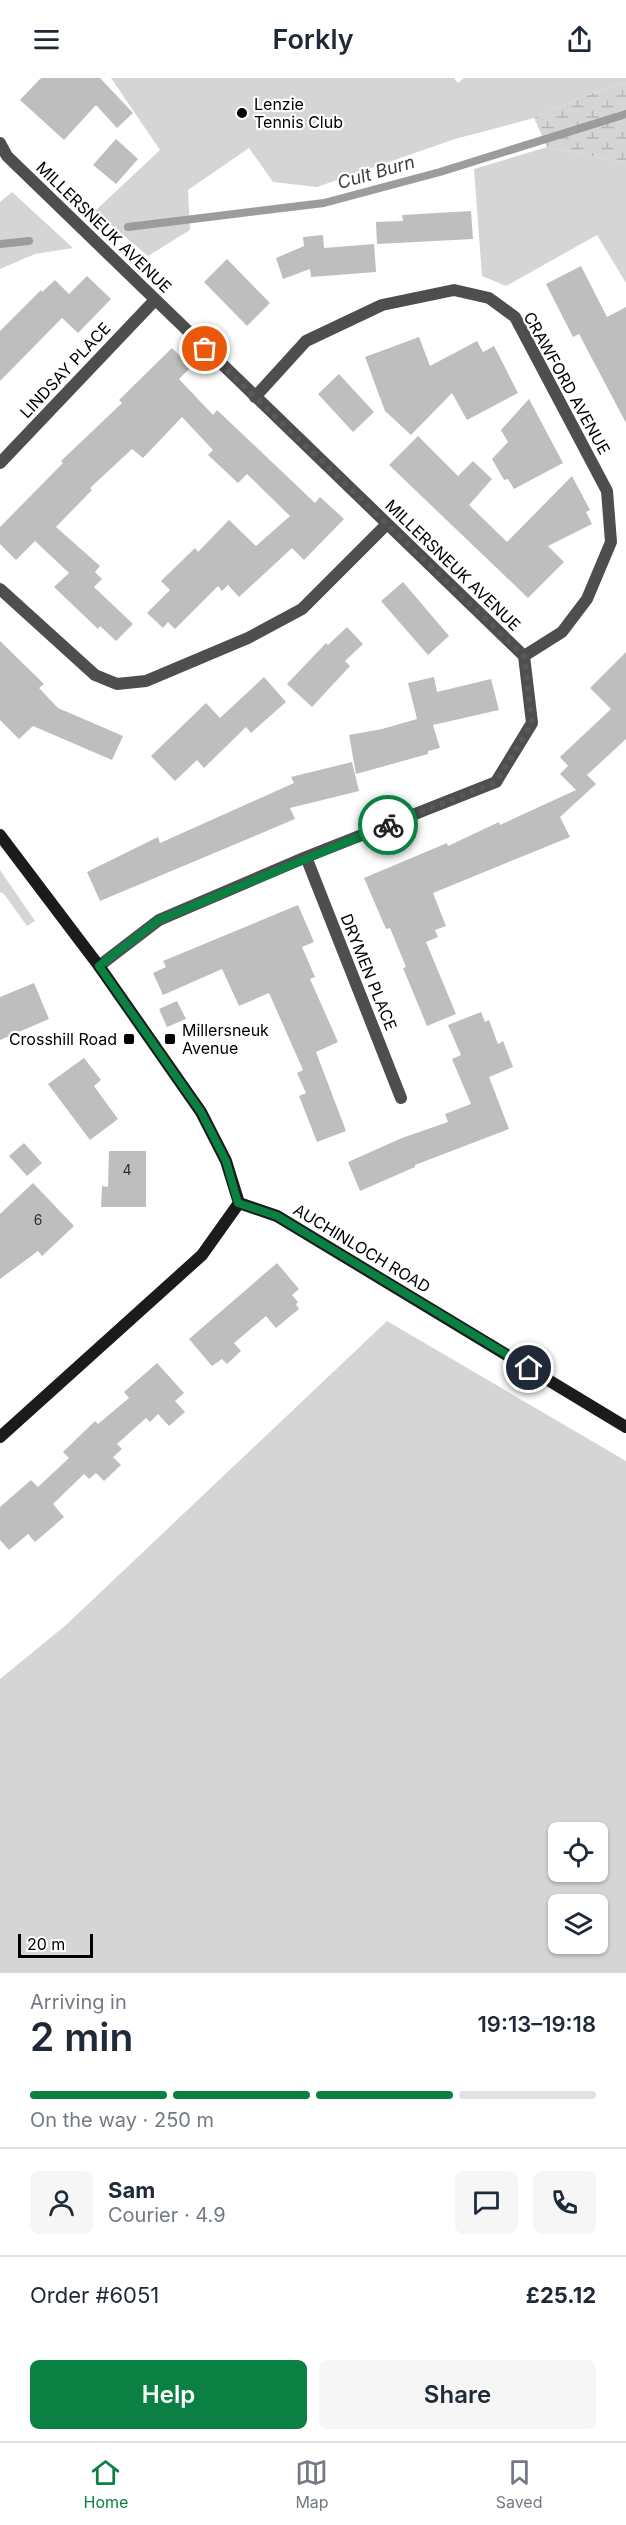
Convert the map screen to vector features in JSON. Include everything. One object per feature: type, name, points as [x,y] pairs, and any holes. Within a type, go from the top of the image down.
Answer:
[{"type":"main road","points":[[0,835],[99,966],[201,1112],[226,1161],[238,1203],[202,1255],[0,1437]]},
{"type":"main road","name":"AUCHINLOCH ROAD","points":[[238,1203],[277,1216],[626,1427]]},
{"type":"street","name":"MILLERSNEUK AVENUE","points":[[0,143],[7,156],[154,300],[524,656]]},
{"type":"street","name":"CRAWFORD AVENUE","points":[[255,397],[306,341],[382,305],[454,290],[489,298],[515,317],[607,491],[611,542],[587,599],[561,632],[524,656]]},
{"type":"street","name":"LINDSAY PLACE","points":[[0,463],[154,300]]},
{"type":"street","points":[[0,589],[94,675],[117,684],[146,681],[248,638],[302,609],[386,525]]},
{"type":"street","points":[[99,966],[159,920],[306,857],[496,782],[532,723],[524,656]]},
{"type":"street","name":"DRYMEN PLACE","points":[[306,857],[401,1098]]},
{"type":"green space","points":[[111,78],[454,78],[458,83],[464,78],[626,78],[626,83],[590,94],[534,118],[455,139],[317,187],[273,182],[249,148],[188,190],[190,230],[148,256],[95,211],[160,150]]},
{"type":"green space","points":[[626,83],[626,163],[547,147],[534,118],[590,94]]},
{"type":"green space","points":[[547,147],[626,163],[626,283],[597,235],[506,286],[482,276],[474,169]]},
{"type":"green space","points":[[12,192],[73,248],[35,254],[0,269],[0,202]]},
{"type":"green space","points":[[0,870],[35,921],[27,926],[4,894],[0,892]]},
{"type":"green space","points":[[387,1321],[626,1461],[626,1973],[0,1973],[0,1679],[66,1625]]},
{"type":"building","points":[[41,78],[100,78],[133,113],[117,128],[96,105],[64,140],[20,100]]},
{"type":"building","points":[[116,139],[138,159],[116,184],[93,165]]},
{"type":"building","points":[[471,211],[473,239],[377,244],[376,222],[403,221],[402,215]]},
{"type":"building","points":[[323,235],[324,248],[374,244],[376,272],[311,277],[310,269],[283,279],[276,258],[304,246],[303,237]]},
{"type":"building","points":[[227,259],[270,303],[247,326],[204,282]]},
{"type":"building","points":[[581,266],[607,317],[626,307],[626,423],[579,334],[573,337],[546,284]]},
{"type":"building","points":[[87,276],[111,299],[78,333],[62,318],[0,381],[0,331],[41,290],[42,292],[55,280],[69,294]]},
{"type":"building","points":[[419,337],[430,366],[477,341],[483,352],[494,346],[518,393],[467,420],[452,393],[411,435],[385,411],[365,357]]},
{"type":"building","points":[[172,348],[191,367],[179,379],[213,415],[217,410],[315,503],[320,497],[344,519],[304,560],[292,548],[239,597],[228,585],[222,591],[218,586],[175,629],[168,622],[163,628],[147,613],[170,590],[161,581],[195,548],[198,552],[229,520],[256,546],[290,516],[247,474],[238,483],[208,455],[213,450],[182,417],[143,458],[132,449],[90,488],[92,490],[56,527],[100,566],[95,572],[102,579],[94,587],[133,624],[116,641],[100,626],[98,629],[54,587],[69,573],[35,541],[16,560],[0,544],[0,527],[63,463],[61,461],[122,403],[119,400]]},
{"type":"building","points":[[339,374],[374,412],[353,432],[318,394]]},
{"type":"building","points":[[529,399],[563,463],[514,489],[508,479],[504,480],[492,459],[508,442],[501,430]]},
{"type":"building","points":[[418,436],[458,476],[473,461],[492,479],[469,505],[507,542],[572,476],[590,510],[586,512],[592,524],[548,546],[564,562],[528,598],[389,465]]},
{"type":"building","points":[[403,582],[449,636],[428,655],[381,601]]},
{"type":"building","points":[[347,627],[363,644],[345,661],[350,666],[312,707],[287,684],[326,643],[328,645]]},
{"type":"building","points":[[0,641],[44,684],[39,688],[58,708],[123,736],[112,760],[33,726],[19,739],[0,720]]},
{"type":"building","points":[[626,652],[626,739],[587,775],[596,784],[560,817],[570,837],[433,893],[446,926],[435,930],[438,937],[426,942],[456,1014],[427,1026],[403,968],[406,967],[390,928],[386,929],[364,878],[447,843],[448,846],[499,822],[500,825],[576,790],[560,774],[568,766],[560,757],[611,709],[590,688]]},
{"type":"building","points":[[264,677],[286,702],[251,733],[246,727],[204,768],[197,760],[175,781],[151,756],[206,703],[220,718]]},
{"type":"building","points":[[434,677],[437,692],[491,679],[499,710],[433,725],[440,748],[428,751],[428,754],[356,774],[349,735],[417,719],[408,683]]},
{"type":"building","points":[[352,762],[359,791],[290,808],[295,819],[100,901],[87,872],[158,837],[160,843],[294,783],[291,777]]},
{"type":"building","points":[[298,905],[314,942],[302,947],[315,977],[310,979],[338,1042],[316,1052],[346,1131],[317,1142],[299,1096],[306,1093],[297,1073],[303,1070],[269,993],[239,1006],[222,969],[163,995],[153,973],[166,967],[163,961]]},
{"type":"building","points":[[34,983],[49,1019],[0,1040],[0,997]]},
{"type":"building","points":[[177,1001],[186,1019],[167,1027],[159,1009]]},
{"type":"building","points":[[481,1012],[485,1022],[489,1020],[498,1044],[503,1041],[513,1067],[489,1077],[509,1129],[415,1165],[415,1167],[360,1191],[348,1162],[402,1138],[448,1122],[445,1114],[471,1104],[452,1059],[461,1055],[448,1025]]},
{"type":"building","points":[[84,1058],[101,1080],[94,1086],[118,1119],[90,1140],[48,1084]]},
{"type":"building","points":[[24,1143],[42,1163],[27,1176],[9,1156]]},
{"type":"building","points":[[109,1151],[146,1151],[146,1207],[101,1207],[102,1186],[108,1187]]},
{"type":"building","points":[[33,1183],[74,1226],[42,1256],[38,1251],[0,1279],[0,1214]]},
{"type":"building","points":[[277,1263],[299,1289],[292,1295],[298,1302],[296,1304],[299,1309],[276,1328],[266,1316],[234,1343],[241,1351],[227,1364],[222,1359],[212,1366],[189,1339]]},
{"type":"building","points":[[157,1363],[184,1393],[175,1401],[185,1412],[169,1426],[158,1414],[150,1422],[146,1418],[117,1444],[122,1449],[113,1457],[121,1465],[104,1481],[96,1473],[89,1479],[84,1474],[53,1504],[64,1517],[35,1542],[28,1534],[9,1550],[0,1540],[0,1507],[31,1480],[38,1487],[69,1458],[63,1452],[95,1421],[98,1424],[129,1398],[124,1392]]},
{"type":"waterway","name":"Cult Burn","points":[[128,227],[324,203],[440,172],[626,114]]},
{"type":"waterway","name":"Cult Burn","points":[[0,244],[29,241]]},
{"type":"way so far","points":[[205,349],[524,656],[532,723],[496,782],[388,825]]},
{"type":"place","name":"Lenzie Tennis Club","points":[[242,113]]},
{"type":"place","name":"Crosshill Road","points":[[129,1039]]},
{"type":"place","name":"Millersneuk Avenue","points":[[170,1039]]},
{"type":"route","points":[[388,825],[306,857],[159,920],[99,966],[201,1112],[226,1161],[238,1203],[277,1216],[529,1368]]}]
